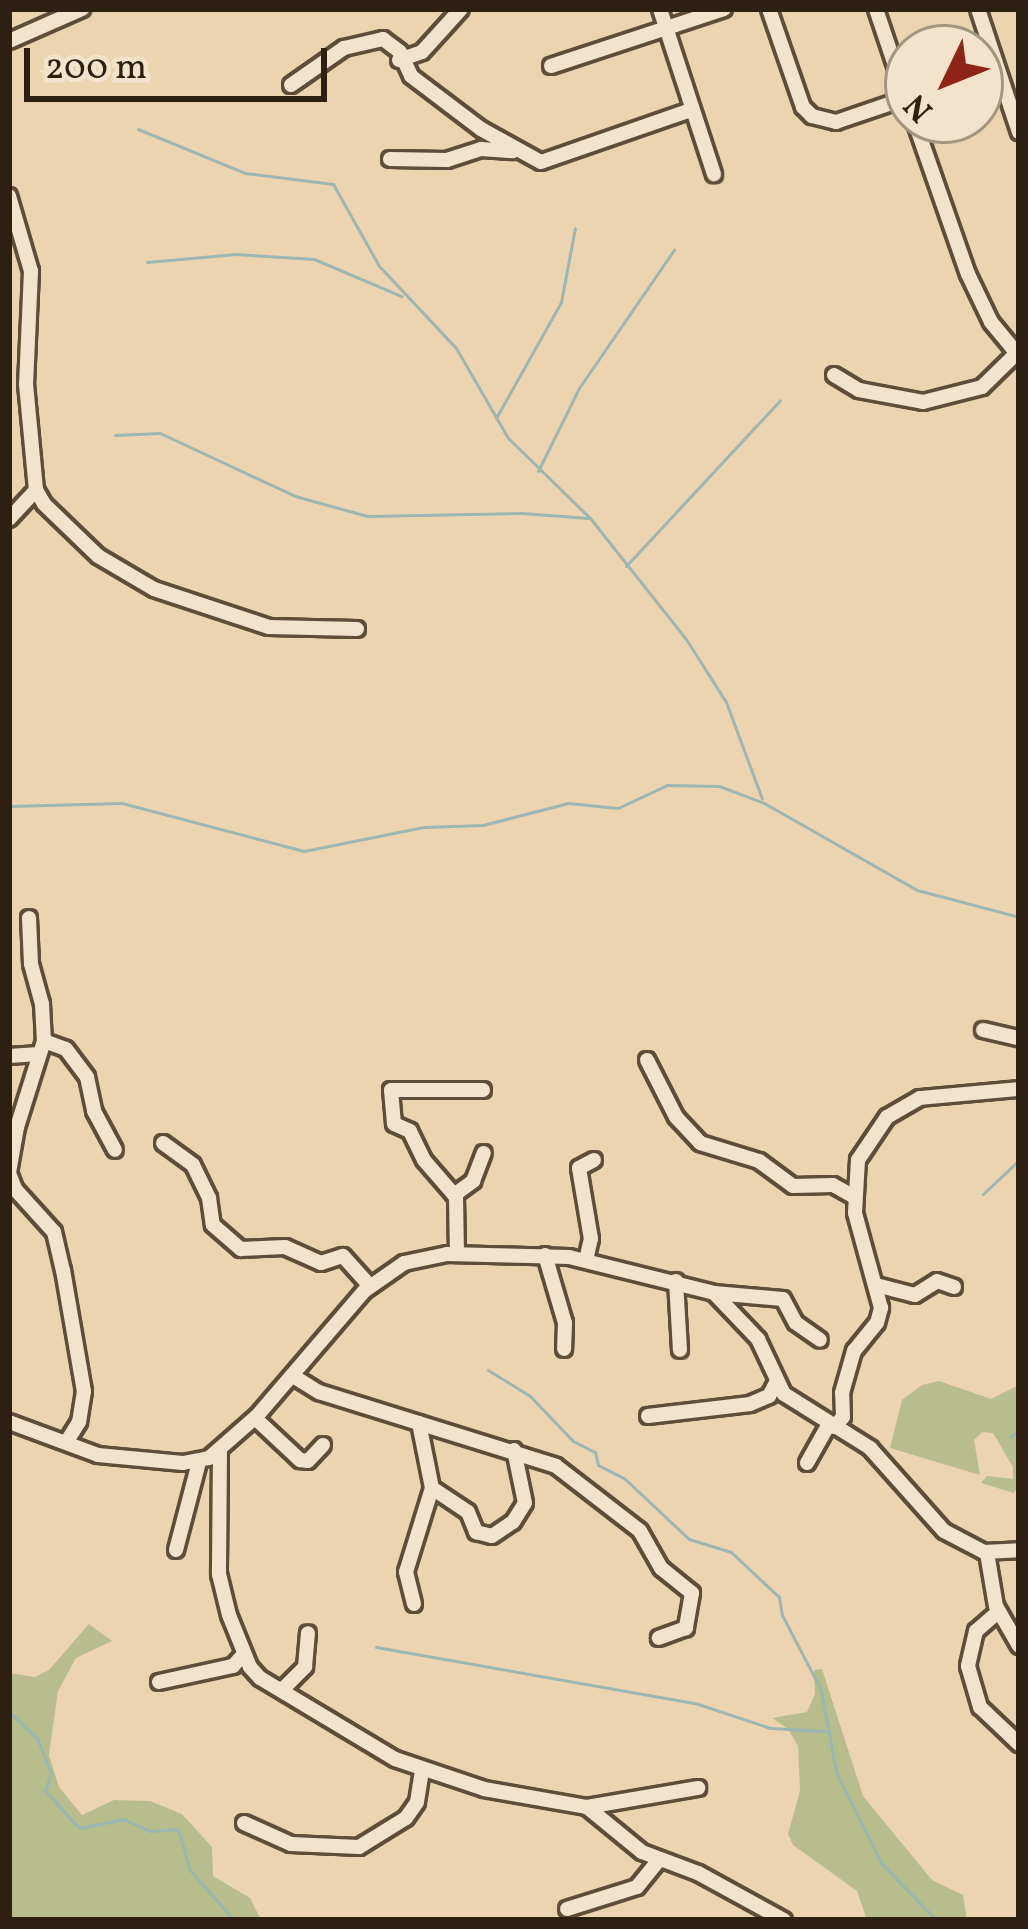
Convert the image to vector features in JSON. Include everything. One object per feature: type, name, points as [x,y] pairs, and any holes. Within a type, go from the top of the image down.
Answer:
[{"type":"street","points":[[9,41],[82,9]]},
{"type":"street","points":[[399,60],[419,54],[461,9]]},
{"type":"street","points":[[660,9],[714,174]]},
{"type":"street","points":[[551,66],[724,9]]},
{"type":"street","points":[[769,9],[803,107],[813,117],[836,122],[884,108]]},
{"type":"street","points":[[978,9],[1019,132]]},
{"type":"street","points":[[291,85],[357,41],[390,42],[411,76],[518,152]]},
{"type":"street","points":[[390,159],[447,160],[492,148],[554,161],[692,110]]},
{"type":"street","points":[[834,375],[859,390],[923,402],[982,387],[1018,354],[991,322],[968,274],[922,144]]},
{"type":"street","points":[[9,196],[32,271],[26,358],[36,490],[98,556],[154,589],[269,627],[357,629]]},
{"type":"street","points":[[9,520],[36,490]]},
{"type":"street","points":[[29,918],[31,964],[43,1004],[42,1047],[9,1174],[15,1189],[54,1232],[63,1270],[84,1391],[80,1422],[68,1441]]},
{"type":"street","points":[[983,1030],[1019,1039]]},
{"type":"street","points":[[9,1056],[42,1047],[66,1048],[81,1068],[116,1150]]},
{"type":"street","points":[[647,1060],[676,1117],[704,1146],[759,1161],[793,1186],[833,1185],[855,1197]]},
{"type":"street","points":[[807,1463],[843,1417],[842,1393],[854,1351],[880,1317],[876,1285],[856,1220],[858,1160],[883,1122],[899,1108],[936,1093],[1019,1089]]},
{"type":"street","points":[[457,1254],[454,1195],[424,1160],[410,1131],[394,1124],[391,1090],[483,1090]]},
{"type":"street","points":[[164,1144],[193,1165],[209,1198],[213,1225],[241,1249],[285,1247],[321,1263],[343,1256],[370,1286]]},
{"type":"street","points":[[454,1195],[473,1181],[484,1153]]},
{"type":"street","points":[[586,1260],[591,1239],[579,1168],[594,1160]]},
{"type":"street","points":[[9,1422],[111,1457],[198,1463],[220,1452],[255,1418],[370,1286],[404,1263],[457,1254],[586,1260],[714,1293],[783,1299],[796,1323],[820,1340]]},
{"type":"street","points":[[545,1256],[565,1323],[564,1349]]},
{"type":"street","points":[[876,1285],[915,1295],[939,1280],[954,1287]]},
{"type":"street","points":[[676,1281],[680,1350]]},
{"type":"street","points":[[714,1293],[758,1339],[776,1383],[870,1448],[910,1499],[944,1531],[987,1553],[1019,1550]]},
{"type":"street","points":[[293,1376],[319,1392],[556,1466],[622,1515],[646,1538],[661,1568],[692,1593],[686,1628],[658,1638]]},
{"type":"street","points":[[647,1416],[750,1404],[769,1396],[776,1383]]},
{"type":"street","points":[[255,1418],[300,1460],[308,1460],[323,1445]]},
{"type":"street","points":[[414,1604],[406,1572],[432,1488],[418,1423]]},
{"type":"street","points":[[432,1488],[468,1512],[476,1532],[492,1536],[513,1522],[525,1502],[514,1450]]},
{"type":"street","points":[[220,1452],[219,1574],[254,1672],[365,1744],[422,1770],[518,1797],[587,1807],[698,1788]]},
{"type":"street","points":[[198,1463],[223,1487]]},
{"type":"street","points":[[176,1550],[198,1463]]},
{"type":"street","points":[[987,1553],[998,1612],[1019,1646]]},
{"type":"street","points":[[998,1612],[976,1631],[968,1666],[980,1707],[1019,1744]]},
{"type":"street","points":[[282,1690],[305,1667],[308,1633]]},
{"type":"street","points":[[159,1682],[233,1666],[244,1654]]},
{"type":"street","points":[[244,1823],[291,1844],[359,1847],[406,1818],[417,1802],[422,1770]]},
{"type":"street","points":[[587,1807],[635,1848],[698,1873],[784,1920]]},
{"type":"street","points":[[567,1910],[637,1887],[660,1859]]},
{"type":"green space","points":[[939,1381],[991,1399],[1019,1385],[1019,1485],[1014,1493],[981,1483],[987,1476],[1013,1479],[1013,1467],[993,1433],[982,1432],[974,1440],[980,1475],[890,1448],[902,1400],[922,1385]]},
{"type":"green space","points":[[89,1624],[112,1641],[76,1658],[58,1691],[49,1755],[59,1787],[82,1815],[114,1800],[150,1801],[182,1814],[212,1847],[213,1876],[250,1898],[261,1920],[9,1920],[9,1673],[35,1677],[49,1670]]},
{"type":"green space","points":[[822,1669],[863,1796],[932,1880],[963,1895],[967,1920],[867,1920],[857,1891],[793,1845],[788,1834],[800,1791],[798,1746],[788,1729],[772,1718],[807,1712],[815,1694],[814,1670]]},
{"type":"waterway","points":[[138,129],[245,173],[333,184],[379,266],[456,348],[508,438],[590,518],[686,639],[726,702],[762,799]]},
{"type":"waterway","points":[[496,418],[561,302],[575,228]]},
{"type":"waterway","points":[[538,471],[579,388],[674,250]]},
{"type":"waterway","points":[[147,262],[236,254],[314,259],[401,296]]},
{"type":"waterway","points":[[626,566],[780,400]]},
{"type":"waterway","points":[[115,435],[160,433],[295,496],[367,516],[522,513],[588,518]]},
{"type":"waterway","points":[[9,806],[122,803],[304,851],[424,827],[483,825],[568,803],[618,808],[667,785],[719,786],[764,803],[917,890],[1019,917]]},
{"type":"waterway","points":[[983,1194],[1019,1160]]},
{"type":"waterway","points":[[488,1370],[530,1396],[573,1441],[595,1452],[598,1465],[625,1479],[689,1539],[731,1552],[779,1597],[782,1615],[821,1690],[836,1772],[882,1864],[936,1920]]},
{"type":"waterway","points":[[1010,1437],[1019,1430]]},
{"type":"waterway","points":[[376,1647],[698,1704],[770,1728],[825,1731]]},
{"type":"waterway","points":[[9,1712],[37,1738],[51,1773],[45,1790],[75,1824],[81,1828],[123,1819],[150,1831],[178,1829],[190,1870],[234,1920]]}]
